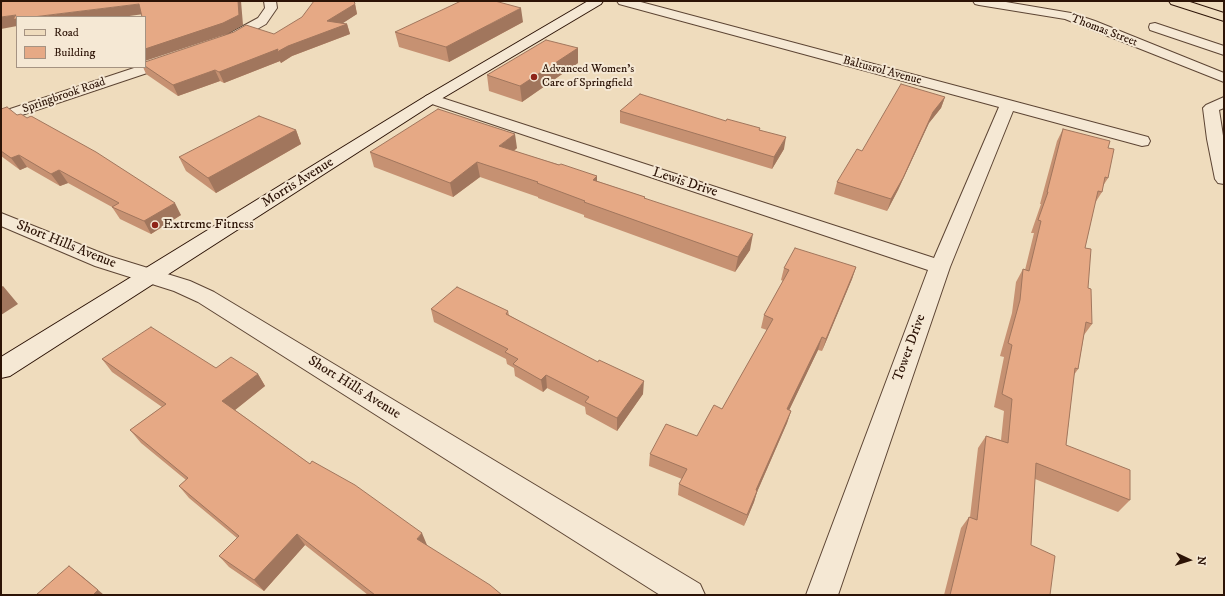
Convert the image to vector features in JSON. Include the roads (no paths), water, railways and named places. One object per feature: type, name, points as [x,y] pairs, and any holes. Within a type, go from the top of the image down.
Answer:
[{"type":"main road","points":[[1175,1],[1224,17]]},
{"type":"street","points":[[212,46],[239,35],[262,20],[270,8],[270,1]]},
{"type":"street","name":"Morris Avenue","points":[[1,368],[431,99],[597,1]]},
{"type":"street","name":"Baltusrol Avenue","points":[[623,1],[1142,141]]},
{"type":"street","name":"Thomas Street","points":[[979,1],[1067,16],[1091,24],[1224,78]]},
{"type":"street","points":[[1155,27],[1224,51]]},
{"type":"street","name":"Springbrook Road","points":[[1,117],[182,56]]},
{"type":"street","name":"Lewis Drive","points":[[431,99],[940,267]]},
{"type":"street","points":[[1224,102],[1211,108],[1219,125],[1224,179]]},
{"type":"street","name":"Tower Drive","points":[[822,595],[940,267],[1008,106]]},
{"type":"street","name":"Short Hills Avenue","points":[[1,219],[102,261],[182,286],[206,297],[689,595]]},
{"type":"place","name":"Advanced Women’s Care of Springfield","points":[[534,77]]},
{"type":"place","name":"Extreme Fitness","points":[[155,225]]}]
